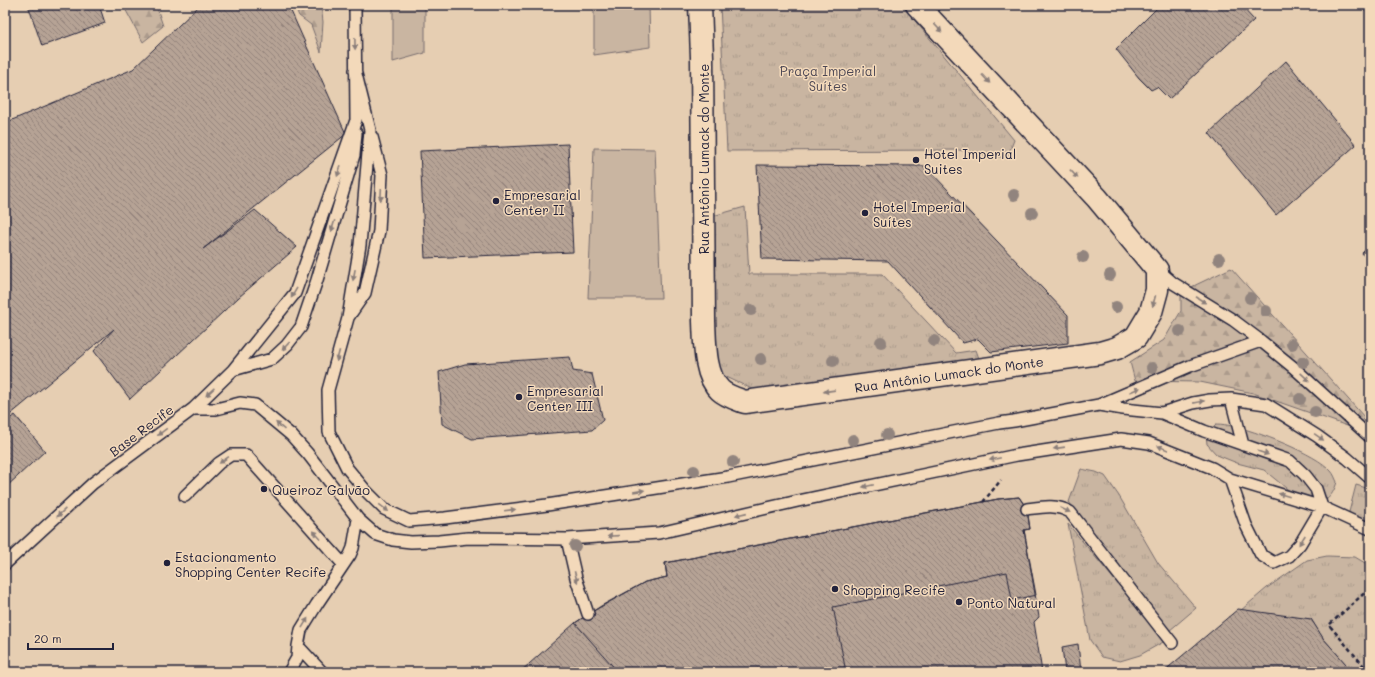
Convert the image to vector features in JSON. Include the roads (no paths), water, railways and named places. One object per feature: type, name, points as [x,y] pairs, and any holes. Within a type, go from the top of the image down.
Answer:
[{"type":"street","name":"Rua Antônio Lumack do Monte","points":[[700,5],[706,357],[711,377],[720,390],[733,398],[745,402],[1100,353],[1111,350],[1136,337],[1151,312],[1157,290],[1157,270]]},
{"type":"street","points":[[917,5],[1097,198],[1157,270]]},
{"type":"lane","points":[[233,370],[272,359],[287,345],[301,327],[317,280],[354,156],[356,120],[355,5]]},
{"type":"lane","points":[[348,318],[365,292],[379,231],[382,175],[356,70]]},
{"type":"lane","points":[[193,408],[233,370],[295,293],[356,120]]},
{"type":"lane","points":[[370,130],[360,245],[348,318],[328,390],[329,432],[347,468],[366,492],[384,509],[409,521],[547,505],[728,477],[999,423],[1099,405],[1190,366],[1261,341]]},
{"type":"lane","points":[[1157,270],[1173,283],[1233,320],[1261,341],[1293,367],[1370,437]]},
{"type":"lane","points":[[1162,413],[1193,403],[1210,400],[1231,399],[1266,404],[1317,436],[1347,458],[1370,478]]},
{"type":"lane","points":[[1231,399],[1243,446]]},
{"type":"lane","name":"Base Recife","points":[[5,564],[93,484],[193,408],[216,409],[240,403],[255,404],[291,435],[308,454],[358,519],[375,534],[393,540],[411,542],[468,538],[567,540],[659,533],[798,501],[1034,451],[1121,439],[1149,443],[1212,468],[1230,479],[1322,507],[1370,529]]},
{"type":"lane","points":[[1099,405],[1162,413],[1243,446],[1290,461],[1305,475],[1316,489],[1322,507],[1300,544],[1289,556],[1274,563],[1261,555],[1246,524],[1230,479]]},
{"type":"lane","points":[[185,496],[219,463],[231,455],[246,454],[343,564]]},
{"type":"lane","points":[[1027,509],[1054,506],[1063,508],[1070,512],[1172,643]]},
{"type":"lane","points":[[289,672],[297,658],[301,630],[350,555],[353,548],[358,519]]},
{"type":"lane","points":[[567,540],[576,578],[588,614]]},
{"type":"lane","points":[[298,646],[322,672]]},
{"type":"place","name":"Hotel Imperial Suites","points":[[916,160]]},
{"type":"place","name":"Empresarial Center II","points":[[496,201]]},
{"type":"place","name":"Hotel Imperial Suítes","points":[[865,213]]},
{"type":"place","name":"Empresarial Center III","points":[[519,397]]},
{"type":"place","name":"Queiroz Galvão","points":[[264,489]]},
{"type":"place","name":"Estacionamento Shopping Center Recife","points":[[167,563]]},
{"type":"place","name":"Shopping Recife","points":[[835,589]]},
{"type":"place","name":"Ponto Natural","points":[[959,602]]},
{"type":"park label","name":"Praça Imperial Suítes","points":[[828,78]]}]
